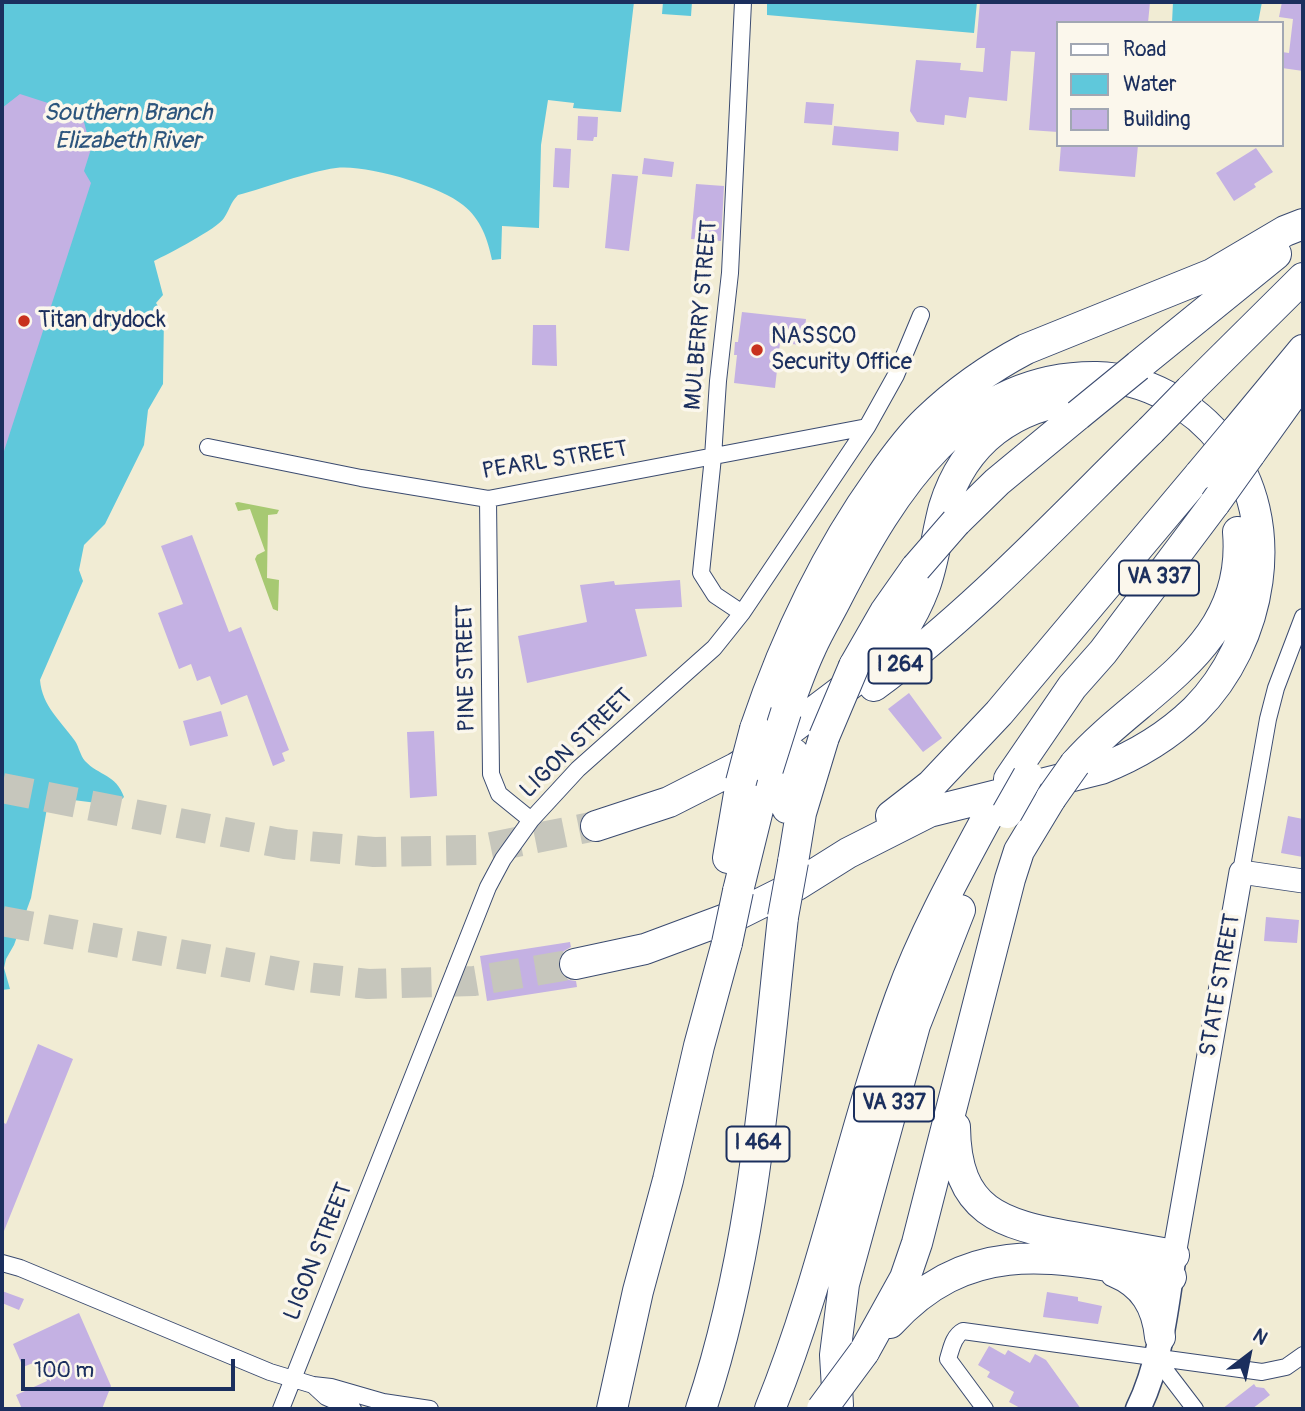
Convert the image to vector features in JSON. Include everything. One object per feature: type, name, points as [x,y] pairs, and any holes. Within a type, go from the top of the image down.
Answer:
[{"type":"highway","points":[[612,1409],[638,1291],[668,1180],[699,1046],[755,759],[792,632],[830,556],[858,508],[902,447],[945,404],[1000,363],[1026,349],[1212,274],[1285,231],[1303,224]]},
{"type":"highway","points":[[796,801],[854,666],[885,612],[916,568],[956,522],[998,482],[1078,415],[1303,232]]},
{"type":"highway","name":"I 264","points":[[596,826],[669,802],[755,759],[861,695],[931,641],[996,583],[1303,278]]},
{"type":"highway","points":[[848,853],[931,785],[990,722],[1200,474],[1243,442],[1303,350]]},
{"type":"highway","points":[[575,964],[645,949],[708,927],[797,885],[848,853],[917,817],[937,809],[1101,769],[1140,751],[1172,730],[1195,710],[1217,683],[1246,629],[1256,592],[1259,545],[1255,512],[1243,475],[1224,444],[1201,420],[1169,397],[1128,381],[1107,377],[1049,381],[1011,393],[967,419],[928,455],[887,509],[836,600],[796,706],[755,759]]},
{"type":"highway","name":"VA 337","points":[[838,1409],[835,1355],[844,1284],[915,1025],[997,814],[1018,778],[1082,693],[1103,652],[1215,503],[1243,442],[1303,380]]},
{"type":"highway","points":[[755,759],[881,658],[917,605],[926,583],[944,506],[967,460],[994,431],[1030,408],[1052,402],[1106,397],[1130,402],[1158,412],[1190,436],[1219,470],[1228,490],[1239,534],[1238,568],[1230,601],[1207,642],[1190,661],[1094,745],[1076,765],[1051,798],[1019,851],[954,1094],[918,1243],[905,1278],[864,1352]]},
{"type":"highway","points":[[796,706],[796,801]]},
{"type":"highway","name":"I 464","points":[[701,1409],[715,1367],[741,1261],[752,1188],[783,917],[786,866],[796,801]]},
{"type":"highway","points":[[769,1409],[787,1367],[901,995],[936,915],[997,814]]},
{"type":"highway","points":[[954,1094],[959,1170],[968,1189],[997,1216],[1031,1230],[1173,1266]]},
{"type":"highway","points":[[822,1409],[864,1352],[901,1312],[940,1282],[964,1270],[1013,1258],[1041,1257],[1098,1265],[1173,1266]]},
{"type":"highway","points":[[1098,1265],[1129,1279],[1142,1289],[1155,1310],[1158,1348]]},
{"type":"main road","name":"STATE STREET","points":[[1138,1409],[1146,1392],[1158,1348],[1173,1266]]},
{"type":"street","name":"MULBERRY STREET","points":[[742,613],[715,595],[701,573],[730,273],[743,2]]},
{"type":"street","name":"LIGON STREET","points":[[281,1409],[488,887],[503,859],[531,820],[578,769],[713,648],[742,613],[867,427],[896,375],[921,315]]},
{"type":"street","name":"PEARL STREET","points":[[208,447],[361,478],[488,499],[867,427]]},
{"type":"street","name":"PINE STREET","points":[[488,499],[491,774],[499,794],[531,820]]},
{"type":"street","name":"STATE STREET","points":[[1173,1266],[1268,719],[1276,688],[1296,660],[1303,617]]},
{"type":"street","points":[[1241,872],[1303,881]]},
{"type":"street","points":[[2,1263],[293,1379],[383,1402],[430,1409]]},
{"type":"street","points":[[985,1409],[948,1359],[958,1333],[963,1331],[1158,1348],[1262,1371],[1286,1367],[1303,1355]]},
{"type":"street","points":[[1158,1348],[1195,1409]]},
{"type":"street","points":[[313,1385],[326,1397],[353,1409]]},
{"type":"green space","points":[[235,503],[279,510],[277,514],[268,515],[267,578],[279,580],[278,611],[273,609],[255,559],[265,551],[250,509],[238,511]]},
{"type":"water","name":"Southern Branch Elizabeth River","points":[[2,2],[634,2],[621,112],[573,108],[574,103],[548,100],[541,145],[539,228],[502,226],[501,259],[492,260],[479,223],[463,205],[452,198],[421,184],[383,173],[336,168],[238,195],[220,223],[154,261],[163,295],[156,303],[164,315],[163,384],[148,410],[144,445],[105,524],[84,545],[79,570],[83,581],[40,680],[44,698],[75,741],[83,759],[112,779],[124,797],[119,802],[105,804],[49,797],[31,898],[4,968],[10,989],[2,990]]},
{"type":"water","points":[[663,2],[692,2],[691,16],[662,14]]},
{"type":"water","points":[[767,2],[977,2],[974,33],[767,15]]},
{"type":"water","points":[[1173,2],[1262,2],[1258,21],[1172,21]]},
{"type":"building","points":[[980,2],[1150,2],[1148,21],[1056,21],[1056,132],[1029,130],[1035,52],[1011,51],[1007,101],[969,97],[966,118],[945,115],[944,125],[917,122],[910,111],[916,60],[961,63],[960,70],[983,72],[985,48],[976,48]]},
{"type":"building","points":[[1282,2],[1303,2],[1303,71],[1284,68],[1284,52],[1289,53],[1293,19],[1279,17]]},
{"type":"building","name":"Titan drydock","points":[[20,94],[82,114],[91,149],[84,171],[91,183],[2,451],[2,108]]},
{"type":"building","points":[[806,102],[834,104],[832,125],[804,123]]},
{"type":"building","points":[[578,116],[598,117],[597,137],[594,137],[593,141],[577,140]]},
{"type":"building","points":[[834,126],[899,132],[898,151],[832,145]]},
{"type":"building","points":[[1061,147],[1138,147],[1135,177],[1059,171]]},
{"type":"building","points":[[555,148],[571,149],[569,188],[553,187]]},
{"type":"building","points":[[1256,148],[1273,172],[1234,201],[1216,173]]},
{"type":"building","points":[[644,158],[674,162],[672,177],[642,174]]},
{"type":"building","points":[[612,174],[638,176],[629,251],[605,248]]},
{"type":"building","points":[[696,184],[724,186],[721,241],[691,239]]},
{"type":"building","name":"NASSCO Security Office","points":[[742,312],[806,319],[803,345],[780,343],[775,388],[734,383],[737,355],[734,355],[735,342],[738,342]]},
{"type":"building","points":[[533,325],[556,325],[557,366],[532,365]]},
{"type":"building","points":[[192,535],[229,632],[241,627],[289,750],[282,753],[285,761],[273,766],[247,695],[221,705],[210,676],[197,681],[191,664],[179,669],[158,613],[183,604],[161,546]]},
{"type":"building","points":[[680,580],[682,607],[635,609],[647,656],[527,683],[518,636],[587,622],[580,585],[614,581],[615,585]]},
{"type":"building","points":[[909,693],[942,738],[923,752],[888,709]]},
{"type":"building","points":[[221,711],[228,736],[190,746],[183,721]]},
{"type":"building","points":[[434,731],[437,796],[410,798],[407,732]]},
{"type":"building","points":[[1288,816],[1303,819],[1303,857],[1281,853]]},
{"type":"building","points":[[1266,917],[1299,920],[1297,943],[1264,941]]},
{"type":"building","points":[[570,942],[571,947],[559,958],[558,967],[563,976],[576,981],[577,987],[487,1001],[480,956]]},
{"type":"building","points":[[38,1044],[73,1059],[2,1236],[2,1122],[6,1124]]},
{"type":"building","points":[[2,1291],[24,1299],[19,1310],[2,1303]]},
{"type":"building","points":[[1047,1292],[1078,1297],[1078,1301],[1102,1306],[1098,1324],[1043,1317]]},
{"type":"building","points":[[79,1313],[111,1386],[102,1409],[22,1409],[16,1395],[47,1381],[38,1361],[23,1367],[13,1344]]},
{"type":"building","points":[[989,1346],[1005,1355],[1008,1350],[1030,1363],[1035,1354],[1046,1360],[1081,1409],[1022,1409],[1009,1402],[1014,1392],[987,1377],[990,1372],[978,1365]]},
{"type":"building","points":[[1254,1384],[1264,1388],[1270,1395],[1252,1409],[1222,1409]]},
{"type":"tunnel","points":[[2,788],[285,844],[374,852],[477,850],[596,826]]},
{"type":"tunnel","points":[[2,921],[298,976],[368,984],[474,981],[575,964]]},
{"type":"place","name":"Titan drydock","points":[[24,321]]},
{"type":"place","name":"NASSCO Security Office","points":[[757,350]]}]
